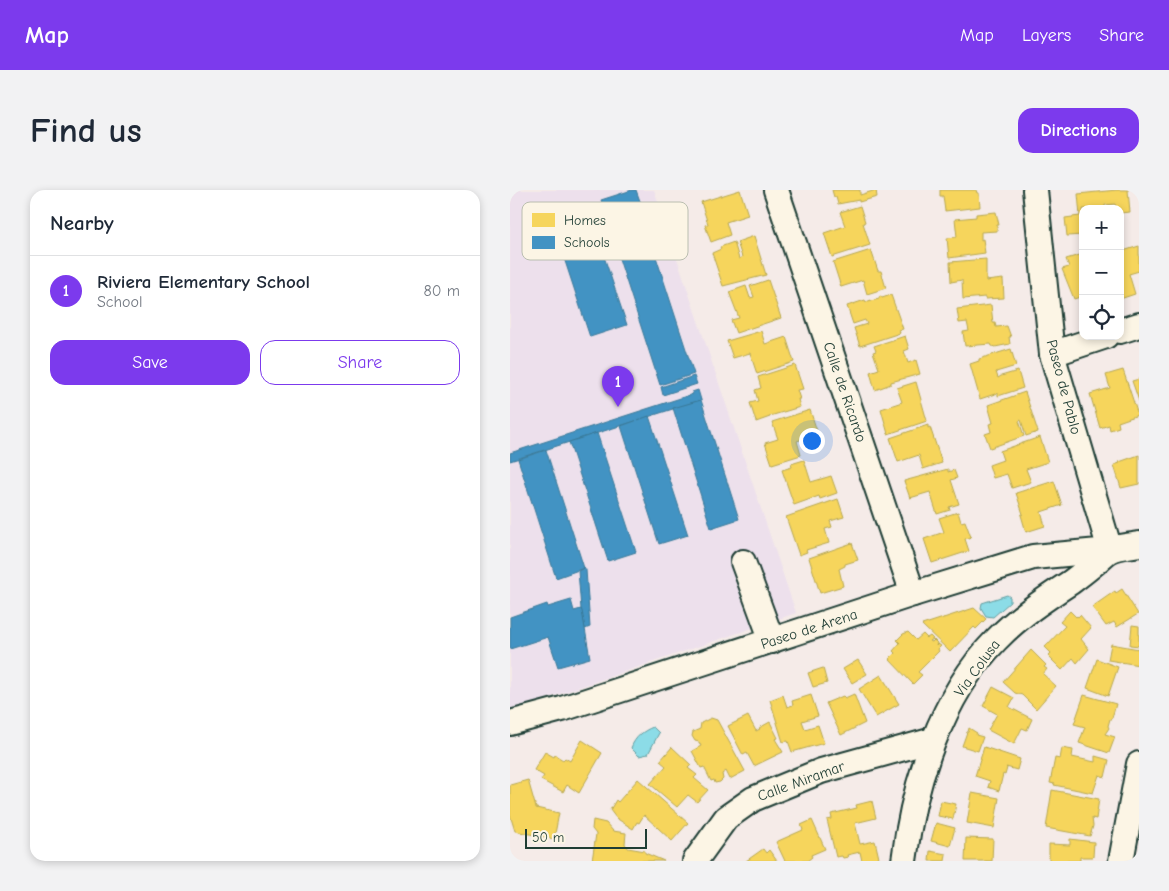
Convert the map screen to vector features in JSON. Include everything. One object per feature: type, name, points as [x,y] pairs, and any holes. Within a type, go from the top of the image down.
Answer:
[{"type":"street","name":"Calle de Ricardo","points":[[776,190],[913,594]]},
{"type":"street","name":"Paseo de Pablo","points":[[1035,190],[1052,354],[1110,550]]},
{"type":"street","points":[[1124,331],[1139,325]]},
{"type":"street","points":[[1052,354],[1094,340]]},
{"type":"street","name":"Via Colusa","points":[[904,861],[917,791],[933,740],[960,688],[977,662],[1017,620],[1085,572],[1110,550],[1139,544]]},
{"type":"street","name":"Paseo de Arena","points":[[510,723],[562,709],[913,594],[1033,557],[1110,550]]},
{"type":"street","points":[[743,562],[772,641]]},
{"type":"street","name":"Calle Miramar","points":[[695,861],[726,818],[753,798],[821,771],[933,740]]},
{"type":"street","points":[[1121,861],[1139,764]]},
{"type":"shaded area","points":[[510,190],[654,190],[658,202],[522,202],[522,260],[677,260],[796,613],[510,711]]},
{"type":"water","points":[[1007,595],[1010,597],[1010,602],[993,617],[986,616],[981,608],[982,603]]},
{"type":"water","points":[[653,727],[659,733],[648,754],[639,756],[631,748],[640,735]]},
{"type":"building: Homes","points":[[740,190],[748,215],[726,222],[730,235],[711,242],[705,225],[708,224],[701,202]]},
{"type":"building: Homes","points":[[832,190],[860,190],[860,195],[876,190],[877,197],[859,202],[859,200],[838,204]]},
{"type":"building: Homes","points":[[940,190],[976,190],[979,193],[980,207],[945,211],[943,196],[940,196]]},
{"type":"building: Homes","points":[[1128,190],[1130,212],[1124,213],[1124,205],[1079,205],[1078,194]]},
{"type":"building: Homes","points":[[860,206],[870,245],[832,257],[824,233],[845,226],[840,212]]},
{"type":"building: Homes","points":[[996,212],[999,225],[997,225],[997,231],[981,232],[985,253],[949,258],[947,238],[957,237],[955,219],[976,217],[976,214]]},
{"type":"building: Homes","points":[[1079,216],[1079,235],[1067,236],[1065,218]]},
{"type":"building: Homes","points":[[754,236],[766,275],[723,286],[712,253],[721,249],[720,247],[734,242],[739,259],[742,257],[737,242]]},
{"type":"building: Homes","points":[[1139,246],[1139,271],[1129,274],[1135,294],[1124,298],[1124,295],[1124,251]]},
{"type":"building: Homes","points":[[871,250],[878,271],[881,271],[886,288],[867,294],[863,280],[841,287],[833,262]]},
{"type":"building: Homes","points":[[1079,255],[1079,297],[1074,299],[1062,269],[1069,267],[1066,259]]},
{"type":"building: Homes","points":[[986,259],[986,281],[1003,279],[1004,298],[963,299],[962,280],[951,282],[950,262]]},
{"type":"building: Homes","points":[[768,280],[781,318],[736,333],[731,320],[739,318],[729,292],[746,286],[750,298],[754,297],[750,286]]},
{"type":"building: Homes","points":[[891,295],[903,329],[899,330],[900,333],[860,346],[854,328],[867,324],[865,320],[853,324],[847,306]]},
{"type":"building: Homes","points":[[991,305],[993,323],[995,323],[996,327],[1007,326],[1011,337],[1009,337],[1010,344],[995,347],[991,344],[965,346],[963,332],[969,331],[967,322],[959,323],[957,309]]},
{"type":"building: Homes","points":[[761,331],[765,344],[786,337],[794,362],[757,374],[750,353],[733,358],[727,341]]},
{"type":"building: Homes","points":[[905,336],[909,349],[904,351],[908,363],[916,360],[920,374],[891,382],[891,384],[875,390],[870,372],[879,369],[873,352],[876,351],[874,346]]},
{"type":"building: Homes","points":[[1011,349],[1016,366],[996,372],[998,378],[1018,371],[1023,388],[998,396],[998,393],[980,399],[970,364],[979,361],[979,359]]},
{"type":"building: Homes","points":[[795,365],[803,389],[797,390],[800,407],[756,422],[750,403],[758,401],[755,390],[761,388],[758,377]]},
{"type":"building: Homes","points":[[1123,370],[1138,415],[1118,422],[1119,427],[1110,430],[1109,425],[1100,428],[1090,394],[1110,388],[1106,375]]},
{"type":"building: Homes","points":[[1139,379],[1139,401],[1132,381]]},
{"type":"building: Homes","points":[[916,382],[927,421],[888,434],[881,409],[902,402],[897,388]]},
{"type":"building: Homes","points":[[1025,392],[1038,432],[1026,436],[1021,420],[1019,421],[1024,436],[990,448],[985,434],[991,432],[989,424],[993,423],[988,405]]},
{"type":"building: Homes","points":[[810,410],[818,434],[797,441],[801,455],[772,464],[765,443],[778,439],[772,422]]},
{"type":"building: Homes","points":[[928,425],[942,463],[923,469],[919,455],[898,462],[890,438]]},
{"type":"building: Homes","points":[[1040,437],[1048,462],[1026,469],[1031,482],[1012,488],[1007,474],[993,478],[989,465],[1003,460],[1000,451]]},
{"type":"building: Homes","points":[[1139,455],[1139,484],[1121,488],[1114,465]]},
{"type":"building: Homes","points":[[804,460],[811,482],[831,476],[837,493],[820,499],[819,496],[794,505],[782,470],[792,467],[791,464]]},
{"type":"building: Homes","points":[[948,469],[948,472],[954,470],[957,478],[951,480],[959,504],[949,507],[950,510],[937,514],[930,492],[910,498],[904,481]]},
{"type":"building: Homes","points":[[1054,481],[1062,505],[1041,512],[1045,526],[1026,532],[1021,515],[1023,514],[1016,493]]},
{"type":"building: Homes","points":[[838,499],[844,517],[830,521],[832,527],[825,529],[829,543],[806,550],[807,552],[799,555],[786,517]]},
{"type":"building: Homes","points":[[958,512],[961,522],[965,521],[971,537],[965,539],[969,551],[932,563],[924,539],[944,532],[939,518]]},
{"type":"building: Homes","points":[[852,543],[858,560],[845,564],[845,566],[839,569],[843,586],[820,593],[809,558]]},
{"type":"building: Homes","points":[[1122,589],[1138,614],[1117,627],[1114,622],[1106,626],[1092,607],[1115,591],[1116,593]]},
{"type":"building: Homes","points":[[974,608],[986,619],[976,629],[974,627],[950,652],[922,625]]},
{"type":"building: Homes","points":[[1070,611],[1076,617],[1080,615],[1091,628],[1081,639],[1089,649],[1077,663],[1073,658],[1062,670],[1048,656],[1051,653],[1045,647],[1065,626],[1060,622]]},
{"type":"building: Homes","points":[[1132,625],[1139,626],[1139,646],[1130,645]]},
{"type":"building: Homes","points":[[908,632],[916,640],[923,634],[927,638],[930,636],[933,639],[930,641],[934,640],[937,643],[936,646],[938,644],[941,646],[938,649],[939,651],[918,672],[922,675],[913,684],[889,659],[895,653],[893,651],[900,643],[897,640]]},
{"type":"building: Homes","points":[[1111,644],[1139,649],[1139,665],[1108,660]]},
{"type":"building: Homes","points":[[1031,650],[1046,665],[1044,667],[1047,669],[1043,674],[1056,686],[1036,709],[1022,695],[1015,693],[1003,682]]},
{"type":"building: Homes","points":[[1097,659],[1118,667],[1108,696],[1087,688]]},
{"type":"building: Homes","points":[[858,660],[867,674],[852,683],[843,669]]},
{"type":"building: Homes","points":[[823,668],[827,683],[813,687],[808,673]]},
{"type":"building: Homes","points":[[881,675],[899,704],[876,717],[859,689]]},
{"type":"building: Homes","points":[[993,687],[1014,698],[1009,707],[1032,719],[1027,730],[1022,728],[1014,744],[988,730],[997,714],[983,706]]},
{"type":"building: Homes","points":[[854,694],[865,723],[841,735],[826,703]]},
{"type":"building: Homes","points":[[783,695],[787,707],[793,705],[792,701],[811,695],[818,716],[802,721],[805,729],[818,725],[824,743],[792,752],[788,741],[783,742],[770,700]]},
{"type":"building: Homes","points":[[1084,695],[1116,704],[1110,719],[1109,728],[1105,734],[1115,737],[1109,753],[1079,743],[1085,727],[1074,724]]},
{"type":"building: Homes","points":[[748,716],[756,731],[770,722],[778,738],[775,739],[783,752],[754,766],[747,753],[743,755],[728,726]]},
{"type":"building: Homes","points":[[711,718],[717,720],[745,771],[730,779],[726,771],[722,774],[723,779],[715,783],[714,780],[711,781],[704,767],[701,768],[692,751],[701,746],[692,736],[693,732],[700,729],[701,723]]},
{"type":"building: Homes","points":[[969,728],[977,733],[976,735],[983,737],[978,751],[962,746]]},
{"type":"building: Homes","points":[[582,740],[602,753],[579,793],[567,785],[563,792],[541,780],[544,776],[534,770],[545,752],[554,757],[555,755],[563,760],[565,758],[570,761]]},
{"type":"building: Homes","points":[[672,747],[691,765],[688,768],[697,775],[694,778],[708,790],[697,802],[688,795],[677,807],[650,784],[666,766],[660,761]]},
{"type":"building: Homes","points":[[984,747],[1020,759],[1017,770],[1006,767],[999,791],[988,787],[990,781],[975,776]]},
{"type":"building: Homes","points":[[1062,748],[1073,750],[1072,757],[1095,762],[1095,756],[1109,760],[1105,777],[1099,775],[1093,793],[1050,783],[1055,758],[1060,759]]},
{"type":"building: Homes","points":[[638,779],[688,823],[672,841],[644,815],[633,829],[616,818],[610,810],[616,800],[618,802]]},
{"type":"building: Homes","points":[[528,780],[536,808],[559,813],[554,839],[515,831],[510,815],[510,785]]},
{"type":"building: Homes","points":[[1052,790],[1099,799],[1096,819],[1092,818],[1093,826],[1090,836],[1046,828]]},
{"type":"building: Homes","points":[[972,793],[999,798],[994,828],[967,823]]},
{"type":"building: Homes","points":[[872,801],[876,818],[855,823],[860,844],[875,841],[879,858],[862,861],[860,852],[847,855],[848,857],[836,857],[827,820],[832,819],[831,814],[857,808],[856,805]]},
{"type":"building: Homes","points":[[941,801],[956,804],[953,819],[938,816]]},
{"type":"building: Homes","points":[[593,820],[606,823],[613,831],[626,833],[625,844],[628,848],[645,851],[645,853],[664,861],[592,861],[596,834],[592,829]]},
{"type":"building: Homes","points":[[812,820],[825,849],[811,855],[812,857],[807,861],[785,861],[776,842],[803,830],[801,825]]},
{"type":"building: Homes","points":[[936,823],[955,828],[950,846],[931,841]]},
{"type":"building: Homes","points":[[966,838],[993,839],[992,861],[965,861]]},
{"type":"building: Homes","points":[[1070,839],[1094,842],[1093,857],[1080,857],[1080,861],[1049,861],[1049,844],[1070,845]]},
{"type":"building: Homes","points":[[763,849],[766,853],[769,850],[777,861],[746,861]]},
{"type":"building: Homes","points":[[930,851],[946,854],[945,861],[929,861]]},
{"type":"building: Schools","points":[[636,190],[640,202],[602,202],[601,200]]},
{"type":"building: Schools","points":[[565,260],[605,260],[627,325],[590,337]]},
{"type":"building: Schools","points":[[619,260],[657,260],[694,374],[660,385]]},
{"type":"building: Schools","points":[[694,376],[697,384],[663,395],[661,387]]},
{"type":"building: Schools","points":[[698,390],[701,400],[510,461],[510,453],[693,394],[692,392]]},
{"type":"building: Schools","points":[[701,400],[739,519],[711,528],[673,408]]},
{"type":"building: Schools","points":[[649,416],[688,535],[659,544],[621,426]]},
{"type":"building: Schools","points":[[597,433],[636,552],[608,561],[569,442]]},
{"type":"building: Schools","points":[[546,450],[584,568],[556,578],[518,459]]},
{"type":"building: Schools","points":[[584,567],[586,570],[590,627],[585,629],[581,609],[578,571]]},
{"type":"building: Schools","points":[[571,600],[574,611],[581,609],[582,611],[590,658],[558,667],[548,637],[510,649],[510,617],[547,604],[548,607]]},
{"type":"place","name":"Riviera Elementary School","points":[[618,407]]}]
